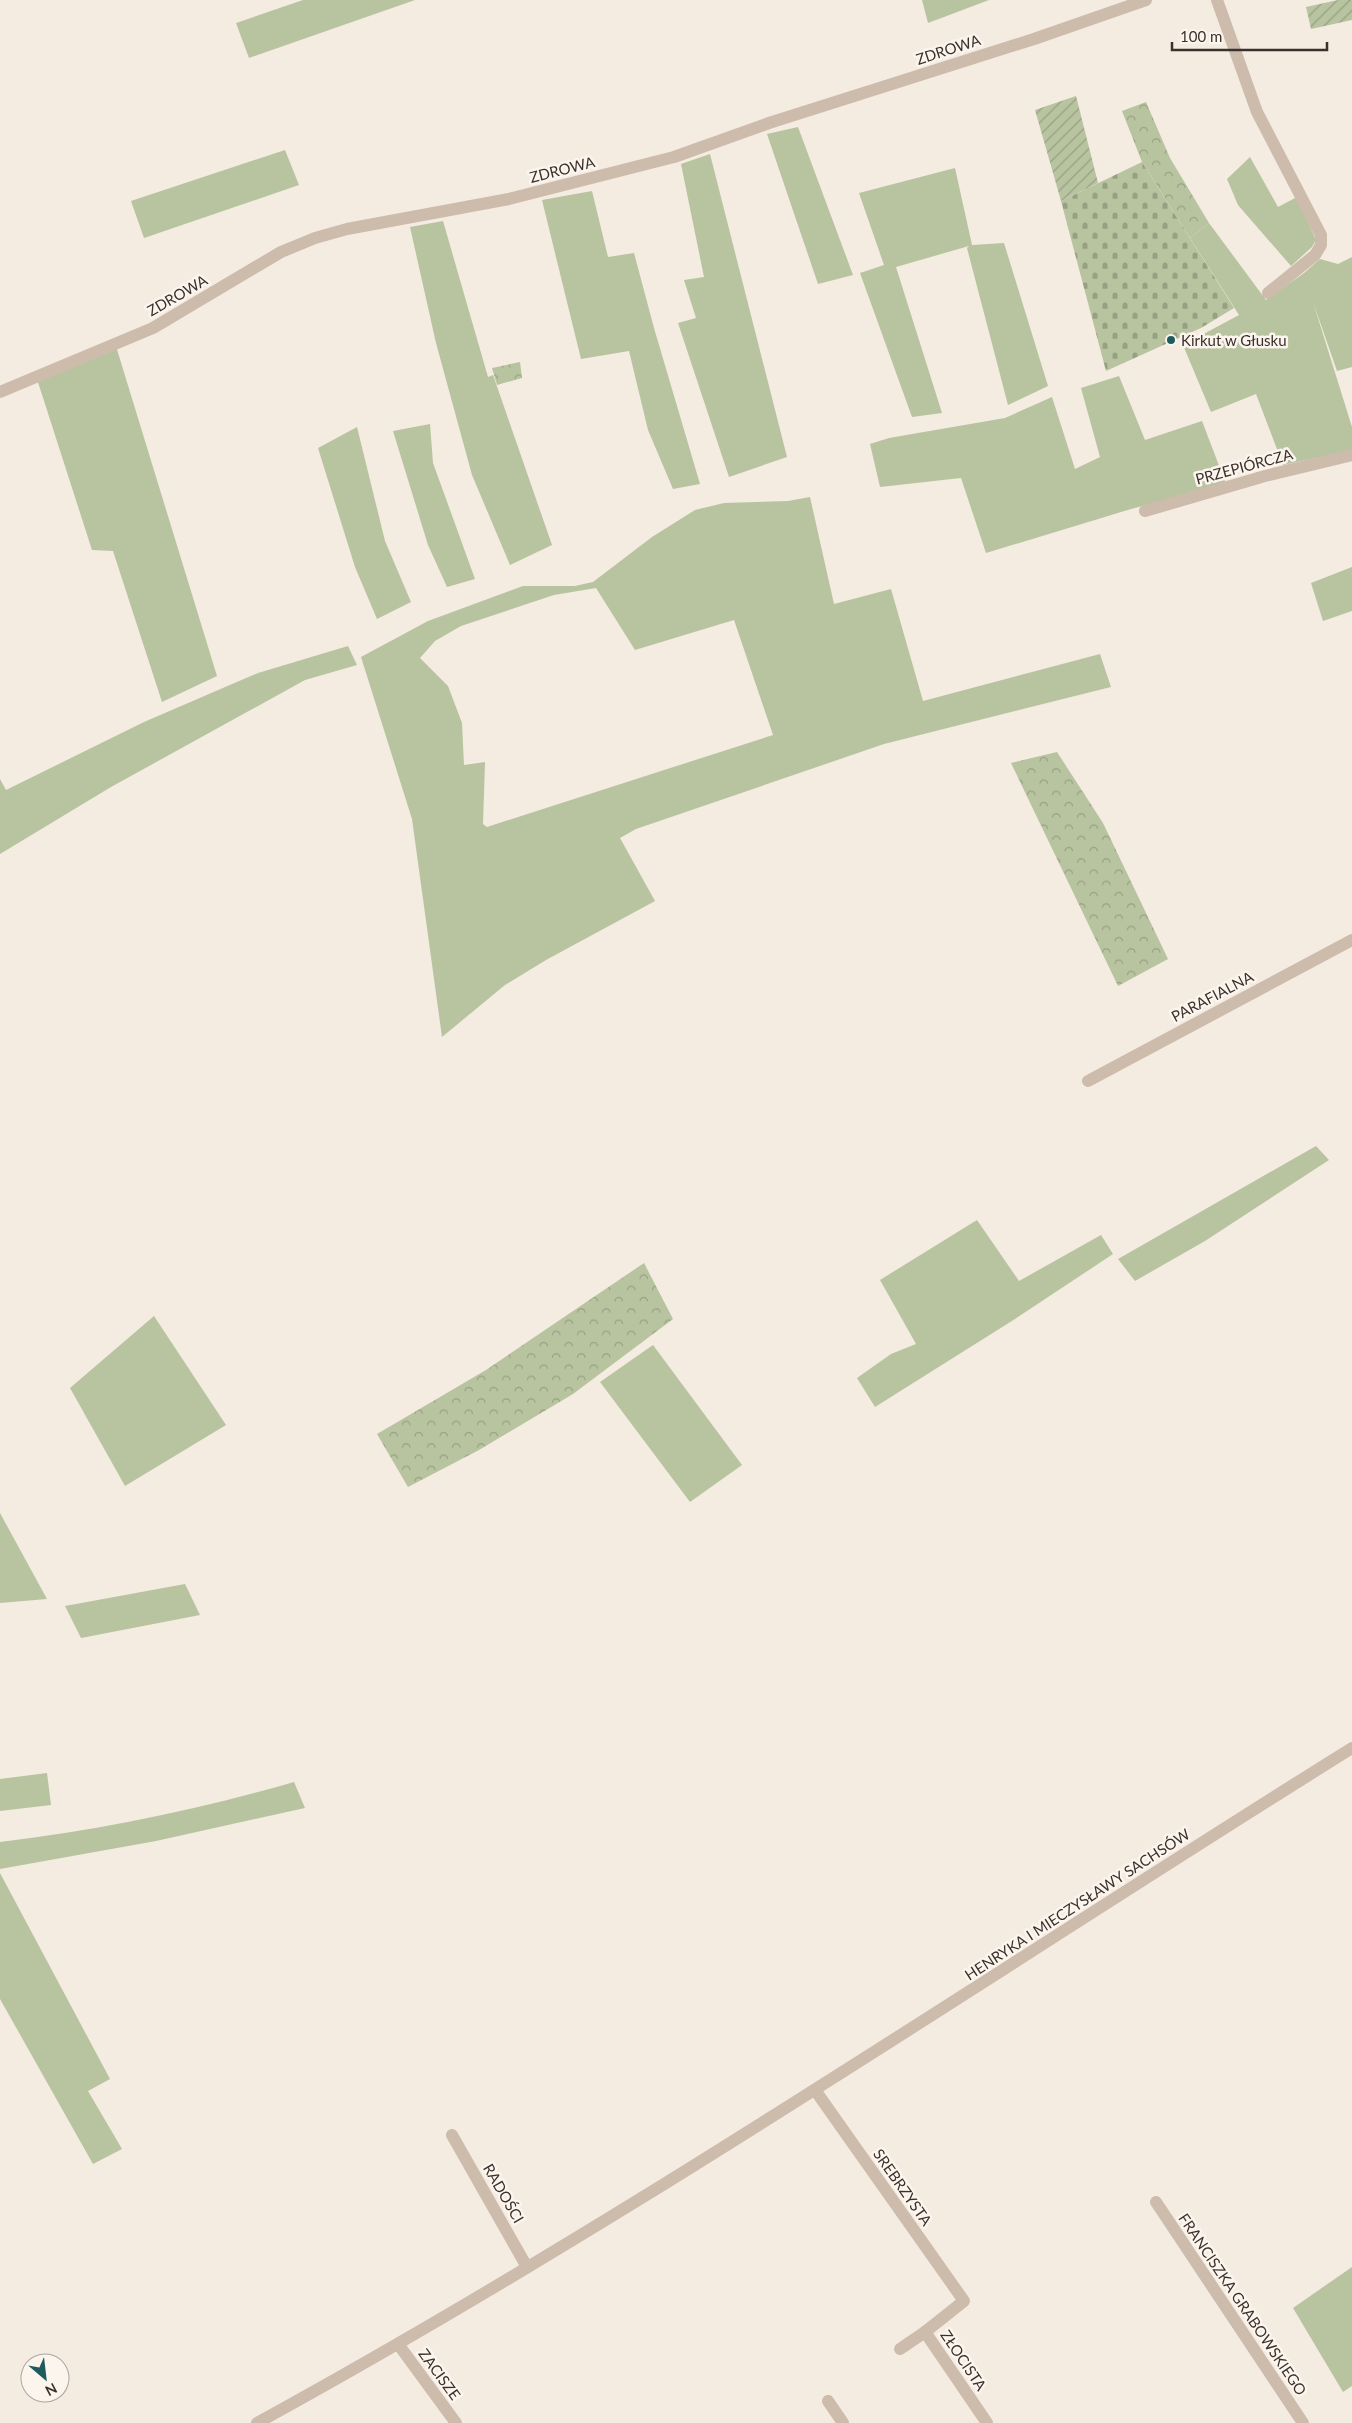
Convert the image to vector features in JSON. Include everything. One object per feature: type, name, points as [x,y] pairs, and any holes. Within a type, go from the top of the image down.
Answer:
[{"type":"street","name":"ZDROWA","points":[[0,392],[152,328],[281,252],[315,238],[347,229],[509,199],[674,157],[769,123],[1034,39],[1146,0]]},
{"type":"street","points":[[1217,0],[1258,112],[1321,235],[1321,245],[1315,255],[1268,293]]},
{"type":"street","name":"PRZEPIÓRCZA","points":[[1145,511],[1265,476],[1352,455]]},
{"type":"street","name":"PARAFIALNA","points":[[1088,1081],[1352,940]]},
{"type":"street","name":"HENRYKA I MIECZYSŁAWY SACHSÓW","points":[[257,2423],[398,2344],[640,2201],[1352,1748]]},
{"type":"street","name":"SREBRZYSTA","points":[[818,2089],[964,2301]]},
{"type":"street","name":"RADOŚCI","points":[[452,2135],[528,2267]]},
{"type":"street","name":"FRANCISZKA GRABOWSKIEGO","points":[[1156,2202],[1303,2423]]},
{"type":"street","name":"ZŁOCISTA","points":[[964,2301],[925,2332],[988,2423]]},
{"type":"street","points":[[900,2350],[925,2332]]},
{"type":"street","name":"ZACISZE","points":[[398,2344],[456,2423]]},
{"type":"street","points":[[828,2401],[843,2423]]},
{"type":"green space","points":[[303,0],[415,0],[249,58],[236,23]]},
{"type":"green space","points":[[922,0],[989,0],[928,23]]},
{"type":"green space","points":[[1338,0],[1352,0],[1352,20],[1311,29],[1306,7]]},
{"type":"green space","points":[[1076,96],[1098,183],[1061,201],[1035,110]]},
{"type":"green space","points":[[1146,102],[1170,158],[1209,223],[1190,238],[1142,162],[1122,111]]},
{"type":"green space","points":[[798,127],[853,275],[818,284],[767,134]]},
{"type":"green space","points":[[285,150],[299,185],[144,238],[131,201]]},
{"type":"green space","points":[[710,154],[787,457],[729,477],[678,323],[696,318],[684,280],[704,277],[681,164]]},
{"type":"green space","points":[[1250,157],[1278,207],[1297,197],[1316,240],[1312,247],[1291,266],[1238,205],[1227,179]]},
{"type":"green space","points":[[1142,162],[1234,308],[1201,328],[1106,371],[1061,201]]},
{"type":"green space","points":[[955,168],[972,245],[1004,243],[1048,386],[1008,405],[967,248],[969,246],[896,267],[942,413],[912,417],[860,273],[884,265],[859,193]]},
{"type":"green space","points":[[592,191],[608,257],[634,253],[700,484],[673,489],[648,430],[629,351],[581,359],[542,200]]},
{"type":"green space","points":[[443,221],[488,377],[493,375],[552,545],[510,565],[472,475],[436,343],[410,227]]},
{"type":"green space","points":[[1209,223],[1266,300],[1320,259],[1338,264],[1352,257],[1352,367],[1337,371],[1313,302],[1352,427],[1352,450],[1283,465],[1256,394],[1211,412],[1183,345],[1239,315],[1190,238]]},
{"type":"green space","points":[[115,343],[217,676],[162,702],[113,551],[92,550],[36,376]]},
{"type":"green space","points":[[520,362],[522,378],[497,385],[492,368]]},
{"type":"green space","points":[[1119,376],[1145,440],[1202,421],[1226,484],[1131,509],[986,553],[961,478],[880,487],[870,444],[889,438],[1005,418],[1052,397],[1075,469],[1100,457],[1081,388]]},
{"type":"green space","points":[[430,424],[433,463],[475,579],[447,587],[428,545],[393,431]]},
{"type":"green space","points":[[357,427],[385,541],[411,602],[377,619],[355,567],[318,448]]},
{"type":"green space","points":[[810,497],[834,604],[891,589],[923,701],[1100,654],[1111,687],[884,744],[636,829],[620,838],[655,901],[546,960],[505,985],[442,1037],[412,819],[361,657],[428,621],[523,586],[575,586],[593,582],[652,537],[695,510],[724,503],[788,501]],"holes":[[[596,588],[635,650],[734,620],[773,735],[487,827],[483,824],[485,762],[464,765],[462,723],[448,686],[420,658],[435,641],[461,626],[554,595]]]},
{"type":"green space","points":[[1352,567],[1352,611],[1323,621],[1311,583]]},
{"type":"green space","points":[[348,646],[357,665],[305,680],[111,787],[0,854],[0,779],[6,790],[144,722],[258,673]]},
{"type":"green space","points":[[1057,752],[1103,823],[1168,959],[1118,986],[1011,763]]},
{"type":"green space","points":[[1316,1146],[1329,1160],[1205,1241],[1135,1281],[1118,1259]]},
{"type":"green space","points":[[977,1220],[1019,1281],[1101,1235],[1113,1254],[1015,1319],[875,1407],[857,1378],[891,1354],[916,1344],[880,1280]]},
{"type":"green space","points":[[644,1263],[673,1319],[573,1394],[479,1450],[408,1487],[377,1434],[486,1370]]},
{"type":"green space","points":[[154,1316],[226,1425],[125,1486],[70,1388]]},
{"type":"green space","points":[[653,1345],[742,1465],[690,1502],[600,1382]]},
{"type":"green space","points":[[0,1513],[47,1599],[0,1603]]},
{"type":"green space","points":[[185,1584],[200,1615],[81,1638],[65,1606]]},
{"type":"green space","points":[[47,1773],[51,1805],[0,1811],[0,1779]]},
{"type":"green space","points":[[294,1782],[305,1808],[156,1841],[0,1869],[0,1842],[74,1832],[148,1818]]},
{"type":"green space","points":[[0,1873],[110,2079],[88,2091],[122,2149],[93,2164],[0,1999]]},
{"type":"green space","points":[[1352,2267],[1352,2386],[1343,2392],[1293,2308]]},
{"type":"place","name":"Kirkut w Głusku","points":[[1171,340]]}]
